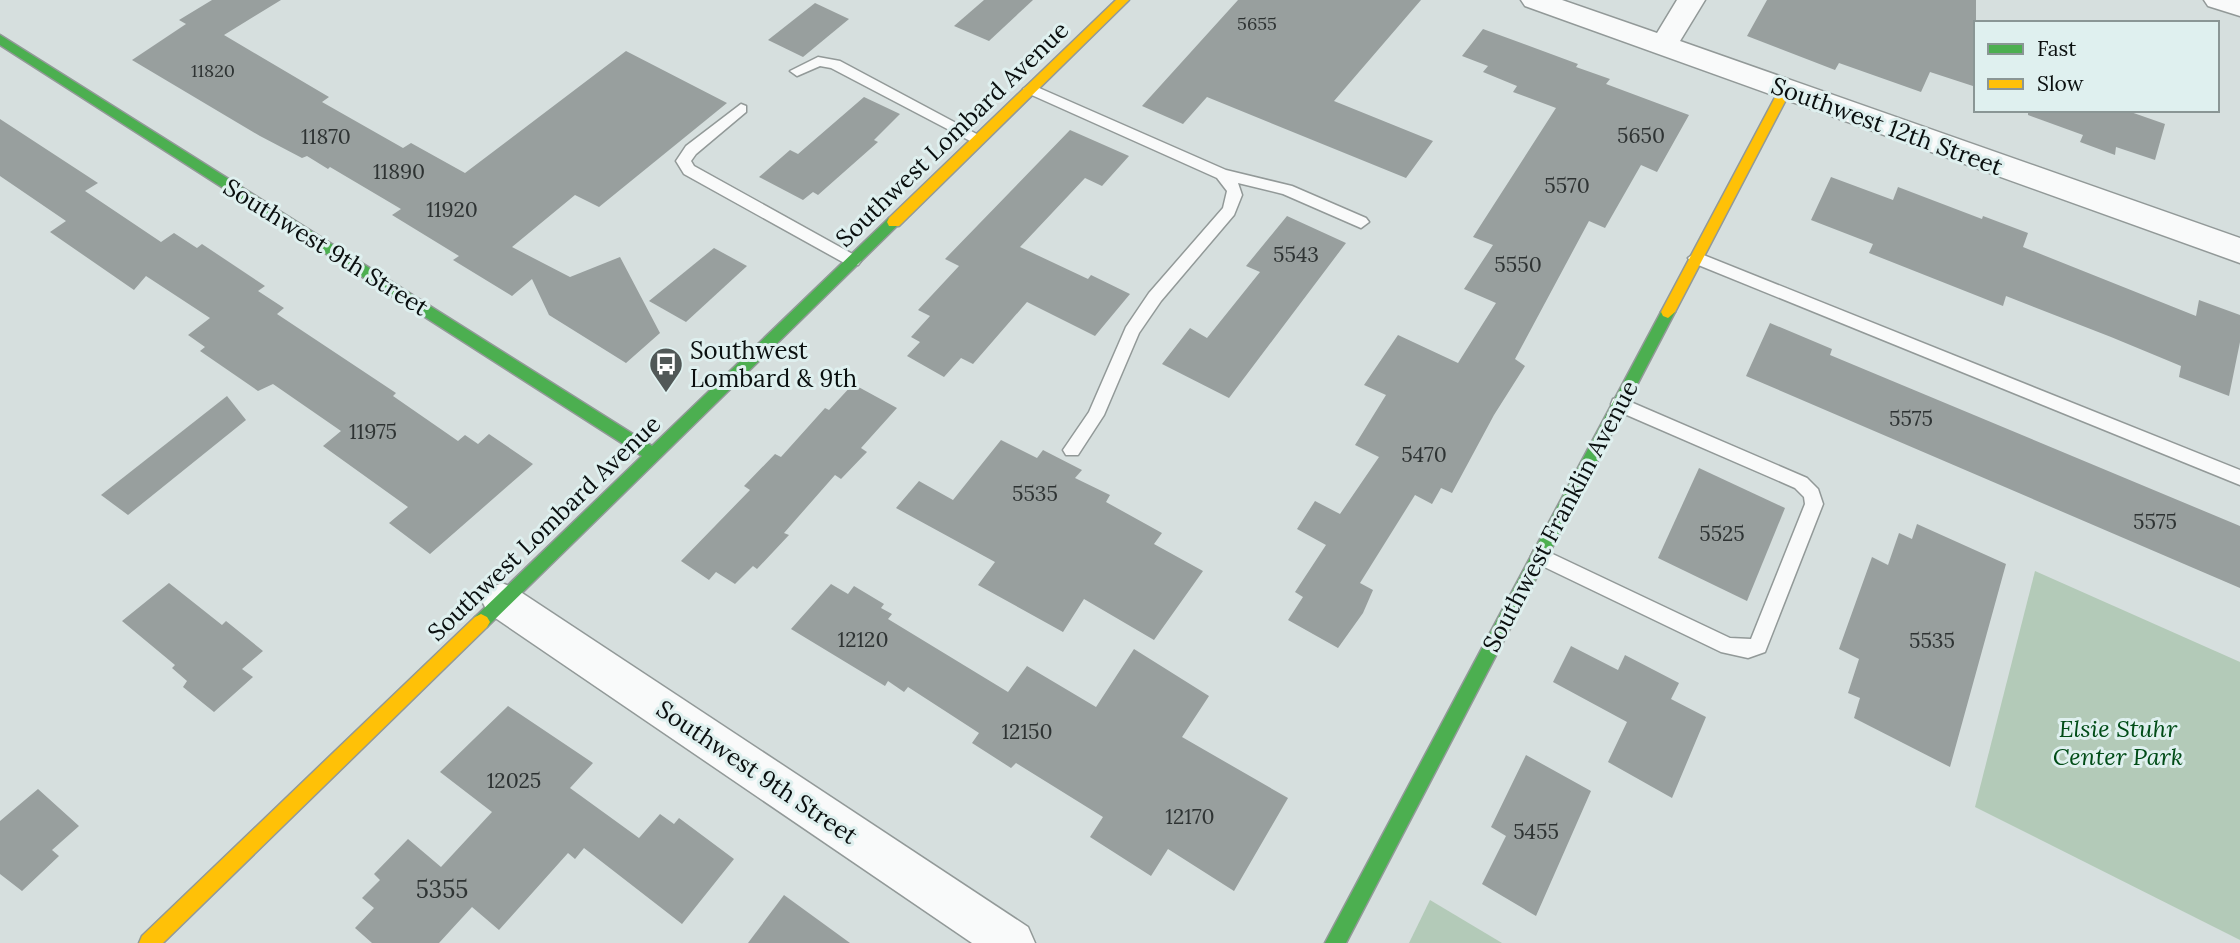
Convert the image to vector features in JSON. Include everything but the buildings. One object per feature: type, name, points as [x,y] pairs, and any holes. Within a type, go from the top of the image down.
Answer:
[{"type":"street","name":"Southwest Lombard Avenue","points":[[149,943],[1123,0]]},
{"type":"street","name":"Southwest 12th Street","points":[[1535,0],[2240,251]]},
{"type":"street","points":[[1663,46],[1690,0]]},
{"type":"street","points":[[2218,0],[2240,7]]},
{"type":"street","name":"Southwest 9th Street","points":[[0,40],[653,455]]},
{"type":"street","name":"Southwest Franklin Avenue","points":[[1335,943],[1785,90]]},
{"type":"street","name":"Southwest 9th Street","points":[[502,601],[1012,943]]},
{"type":"lane","points":[[797,71],[825,60],[979,139]]},
{"type":"lane","points":[[1030,89],[1222,174],[1287,190],[1361,222]]},
{"type":"lane","points":[[741,109],[691,150],[683,161],[689,170],[853,261]]},
{"type":"lane","points":[[1072,450],[1096,415],[1132,331],[1155,297],[1237,198],[1235,185],[1222,174]]},
{"type":"lane","points":[[1696,258],[2240,478]]},
{"type":"lane","points":[[1539,556],[1728,646],[1748,649],[1758,646],[1814,504],[1812,494],[1801,483],[1619,404]]},
{"type":"green space","name":"Elsie Stuhr Center Park","points":[[2035,571],[2240,662],[2240,940],[1975,807]]},
{"type":"green space","points":[[1430,900],[1502,943],[1409,943]]},
{"type":"traffic: fast","points":[[0,39],[653,455]]},
{"type":"traffic: fast","points":[[481,622],[894,222]]},
{"type":"traffic: fast","points":[[1335,943],[1668,312]]},
{"type":"traffic: slow","points":[[894,222],[1123,0]]},
{"type":"traffic: slow","points":[[1668,312],[1785,90]]},
{"type":"traffic: slow","points":[[149,943],[481,622]]},
{"type":"place","name":"Southwest Lombard & 9th","points":[[666,394]]}]
